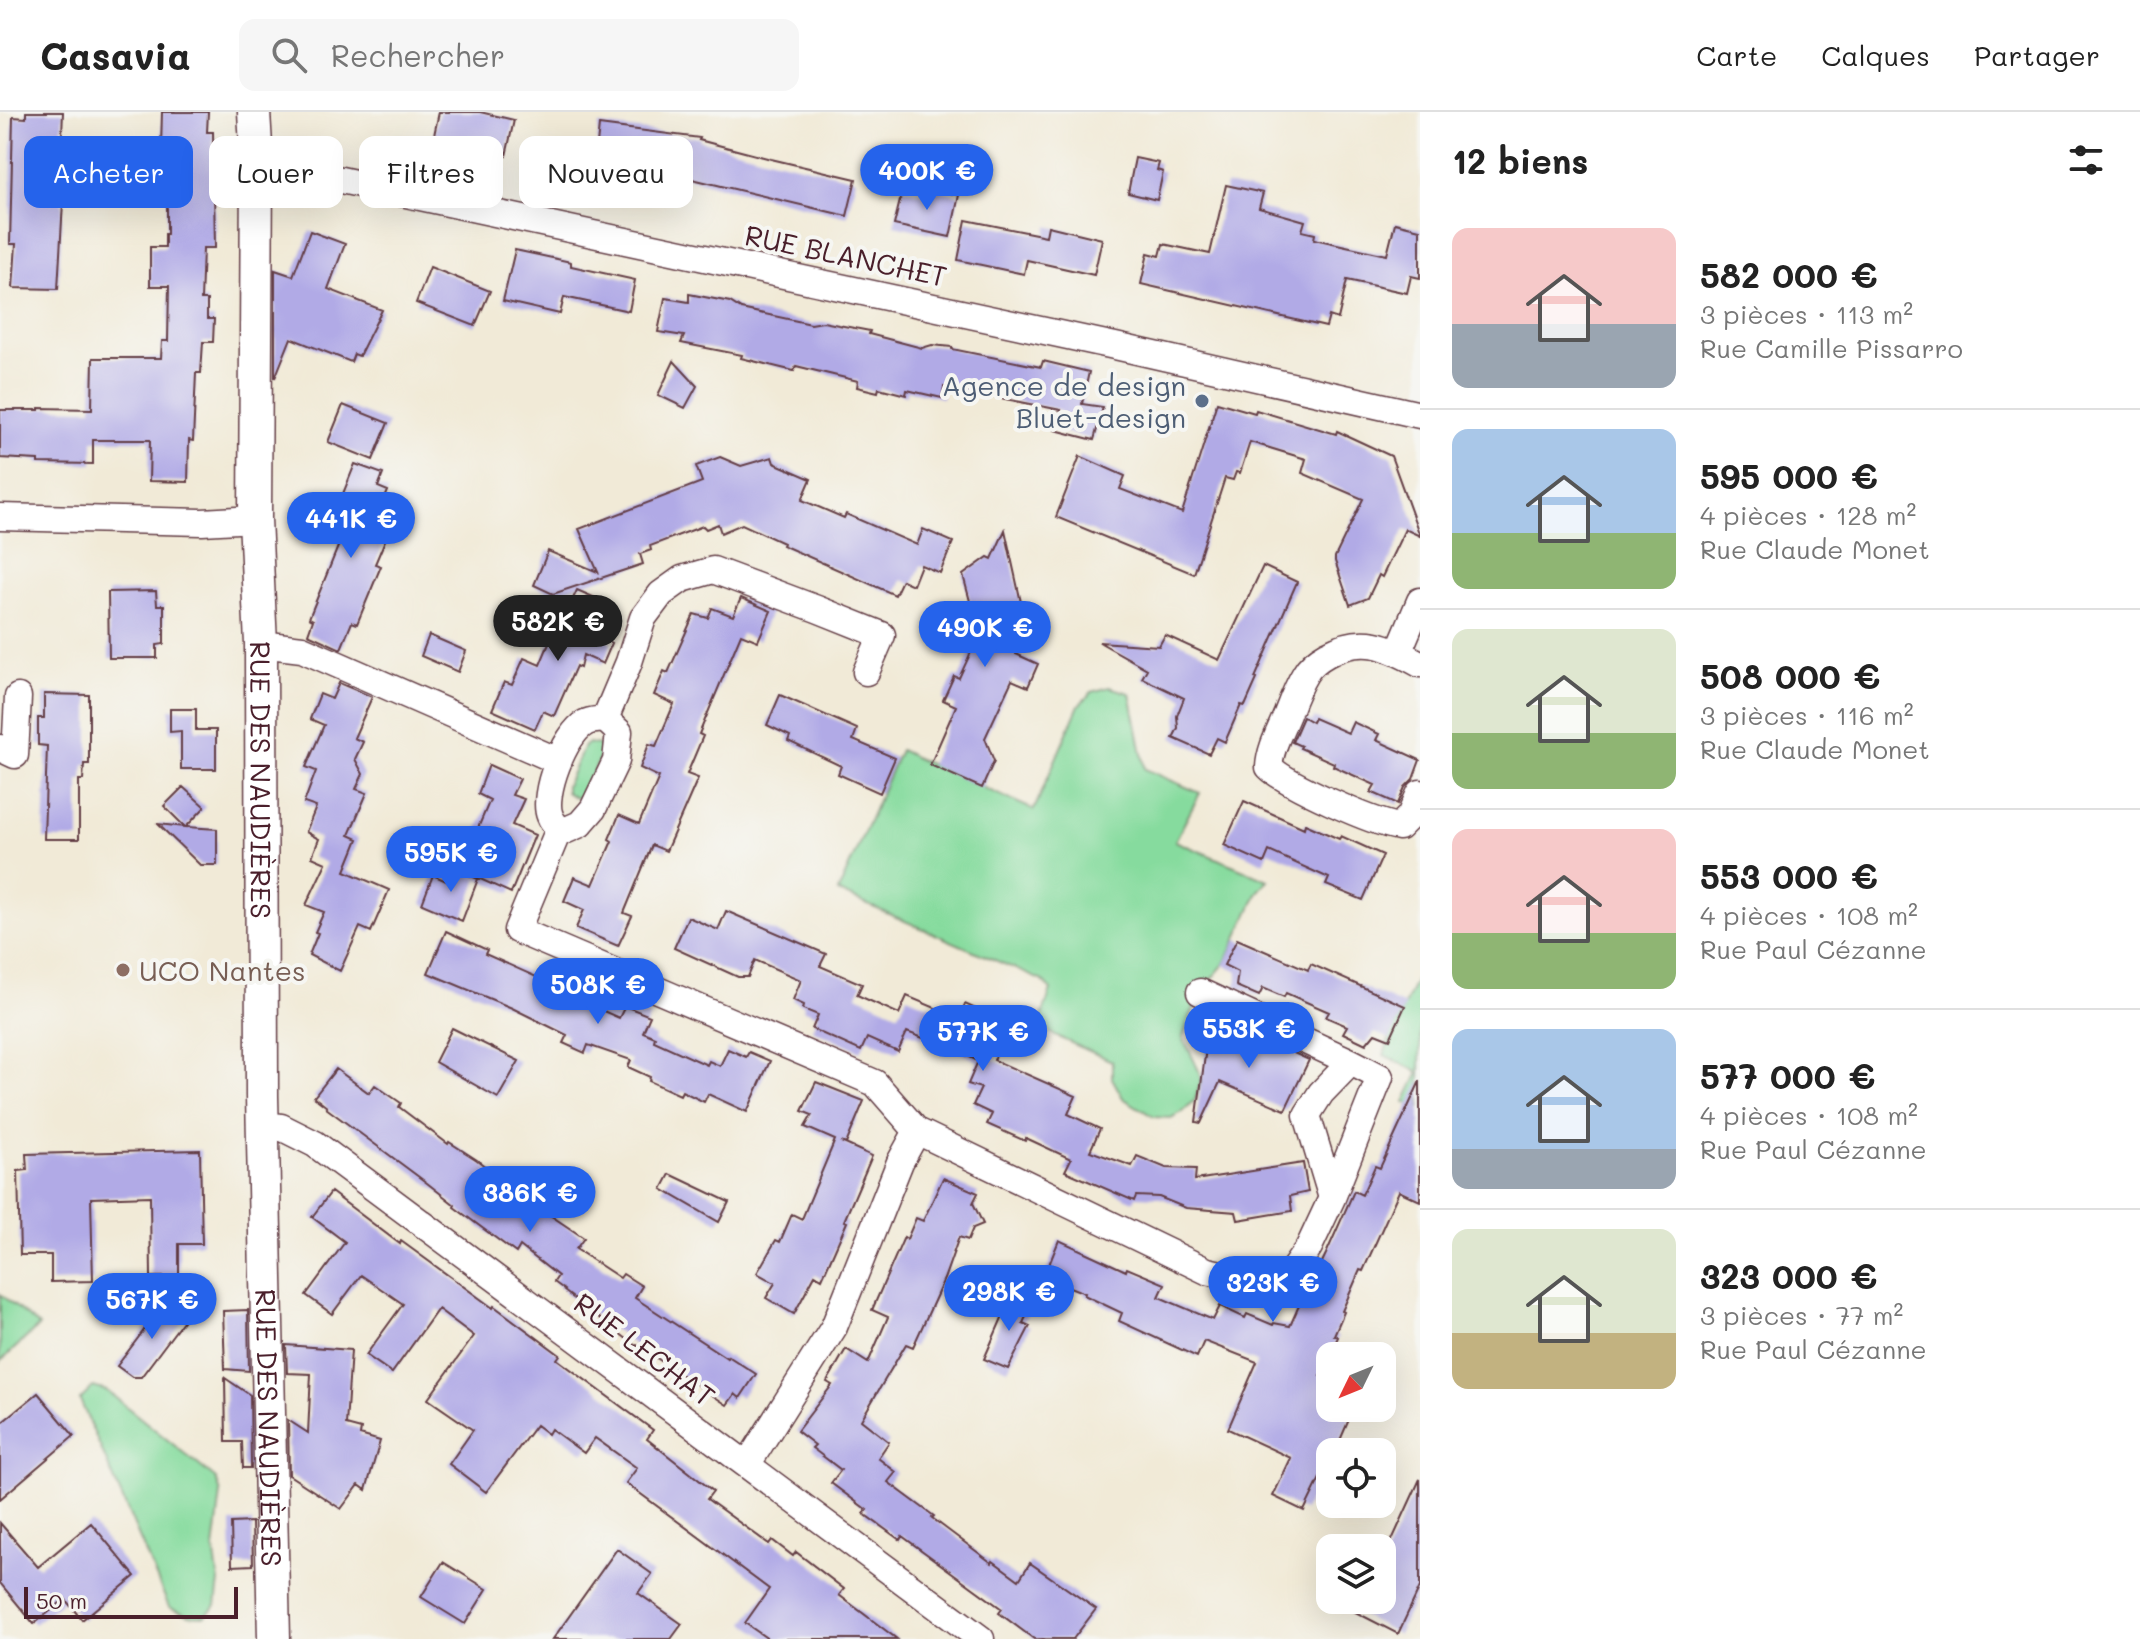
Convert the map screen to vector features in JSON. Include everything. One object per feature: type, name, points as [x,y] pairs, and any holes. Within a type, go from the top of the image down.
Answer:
[{"type":"street","name":"RUE DES NAUDIÈRES","points":[[254,112],[255,136]]},
{"type":"street","name":"RUE BLANCHET","points":[[343,181],[1038,329],[1420,415]]},
{"type":"street","name":"RUE DES NAUDIÈRES","points":[[257,208],[255,519],[261,644],[263,1125],[274,1639]]},
{"type":"street","points":[[0,517],[202,522],[255,519]]},
{"type":"street","points":[[605,719],[643,618],[661,594],[682,579],[713,570],[882,635],[866,672]]},
{"type":"street","points":[[1420,601],[1409,658],[1365,642],[1341,646],[1316,660],[1305,673],[1269,757],[1269,767],[1277,775],[1385,824],[1399,827],[1410,816],[1420,793]]},
{"type":"street","points":[[261,644],[302,649],[558,761]]},
{"type":"street","points":[[0,748],[15,755],[18,697]]},
{"type":"street","points":[[605,719],[619,732],[616,761],[593,809],[580,824],[562,832],[549,815],[548,797],[558,761],[585,723],[605,719]]},
{"type":"street","points":[[559,829],[517,930],[875,1083],[917,1131],[1207,1271],[1272,1285],[1286,1280],[1309,1247],[1380,1077],[1200,992]]},
{"type":"street","points":[[1332,1198],[1307,1115],[1321,1093],[1351,1062]]},
{"type":"street","name":"RUE LECHAT","points":[[263,1125],[281,1127],[315,1144],[981,1639]]},
{"type":"street","points":[[747,1465],[834,1327],[900,1162],[917,1131]]},
{"type":"green space","points":[[1109,687],[1130,693],[1145,769],[1200,793],[1175,841],[1268,880],[1258,892],[1226,962],[1200,992],[1183,1037],[1201,1081],[1195,1100],[1171,1118],[1154,1117],[1123,1098],[1112,1078],[1112,1061],[1044,1028],[1041,1019],[1051,990],[1043,981],[838,892],[900,750],[1034,810],[1079,705],[1092,692]]},
{"type":"green space","points":[[589,743],[599,745],[603,751],[584,792],[575,798],[566,792],[566,786],[584,746]]},
{"type":"green space","points":[[1420,971],[1420,1108],[1405,1102],[1419,1072],[1384,1055]]},
{"type":"green space","points":[[0,1294],[39,1326],[0,1362]]},
{"type":"green space","points":[[93,1387],[107,1391],[216,1479],[221,1493],[214,1549],[219,1582],[216,1605],[205,1616],[188,1615],[169,1607],[80,1400]]},
{"type":"building","points":[[26,112],[63,112],[62,136],[24,136],[24,208],[63,208],[58,289],[13,288],[16,244],[10,244],[13,117],[26,118]]},
{"type":"building","points":[[162,112],[208,112],[207,132],[213,132],[213,136],[209,136],[209,208],[214,208],[215,248],[203,248],[201,300],[207,300],[207,319],[214,319],[213,342],[203,342],[201,373],[196,373],[188,482],[149,481],[150,440],[93,440],[93,464],[38,463],[38,460],[0,458],[0,410],[92,409],[93,358],[161,358],[162,341],[168,341],[169,286],[150,286],[150,247],[165,247],[167,208],[193,208],[193,136],[161,136]]},
{"type":"building","points":[[439,112],[480,112],[514,120],[506,156],[503,155],[503,136],[434,136]]},
{"type":"building","points":[[599,125],[684,136],[598,136]]},
{"type":"building","points":[[693,137],[856,179],[847,216],[693,179]]},
{"type":"building","points":[[1135,158],[1159,163],[1157,170],[1163,172],[1157,200],[1128,193]]},
{"type":"building","points":[[1226,185],[1263,193],[1259,208],[1305,221],[1302,231],[1315,234],[1314,239],[1387,255],[1395,223],[1420,229],[1420,278],[1411,276],[1407,293],[1347,280],[1338,319],[1329,316],[1326,327],[1141,284],[1148,253],[1160,256],[1163,244],[1210,254]]},
{"type":"building","points":[[903,188],[931,195],[932,189],[959,195],[950,237],[894,225]]},
{"type":"building","points":[[966,220],[1046,236],[1048,226],[1102,239],[1094,275],[1027,260],[1024,274],[958,260]]},
{"type":"building","points":[[310,231],[345,244],[328,289],[382,310],[359,356],[354,354],[351,362],[291,338],[275,378],[275,270],[293,276]]},
{"type":"building","points":[[515,250],[635,280],[629,311],[564,297],[560,314],[503,301]]},
{"type":"building","points":[[430,267],[490,291],[475,326],[416,303]]},
{"type":"building","points":[[689,294],[811,324],[823,322],[870,331],[869,334],[922,348],[932,345],[952,347],[1041,367],[1043,361],[1089,372],[1082,404],[1103,407],[1094,440],[1055,430],[1061,410],[944,387],[942,398],[907,390],[906,395],[879,388],[878,392],[857,387],[858,381],[796,366],[794,371],[741,358],[742,355],[681,343],[684,336],[658,332],[665,298],[689,302]]},
{"type":"building","points":[[674,361],[697,386],[685,408],[658,395]]},
{"type":"building","points":[[1217,402],[1255,413],[1256,410],[1336,434],[1337,431],[1391,456],[1420,536],[1405,529],[1382,577],[1379,575],[1368,598],[1350,605],[1335,561],[1363,499],[1302,473],[1306,459],[1250,442],[1240,473],[1236,472],[1233,480],[1225,478],[1194,574],[1056,517],[1080,456],[1125,476],[1120,489],[1182,513]]},
{"type":"building","points":[[343,405],[388,423],[373,460],[328,442]]},
{"type":"building","points":[[720,457],[741,466],[772,457],[774,463],[811,479],[802,500],[844,518],[846,514],[917,545],[923,529],[953,542],[940,573],[921,565],[913,585],[902,580],[895,595],[742,524],[721,533],[718,524],[706,529],[703,526],[650,546],[651,550],[640,554],[643,564],[553,594],[534,585],[548,551],[598,572],[579,529],[702,482],[696,466]]},
{"type":"building","points":[[355,464],[383,474],[378,487],[388,491],[371,532],[386,538],[375,564],[381,566],[357,624],[352,622],[341,649],[308,634],[313,620],[309,618],[348,522],[334,516]]},
{"type":"building","points":[[1005,530],[1024,616],[1018,617],[1016,654],[1038,664],[1028,687],[1012,680],[985,738],[994,761],[982,788],[930,765],[956,706],[943,700],[954,676],[959,678],[979,635],[963,575],[988,557],[992,559]]},
{"type":"building","points":[[1263,566],[1297,582],[1245,706],[1241,705],[1225,742],[1217,738],[1209,754],[1173,738],[1184,698],[1142,678],[1147,669],[1099,642],[1159,646],[1165,635],[1219,660]]},
{"type":"building","points":[[577,590],[607,603],[602,616],[616,621],[608,641],[612,643],[603,664],[583,655],[580,668],[576,666],[554,716],[543,711],[535,729],[492,710],[504,682],[512,685],[524,658],[540,665]]},
{"type":"building","points":[[156,591],[157,605],[164,605],[164,644],[157,645],[157,658],[109,658],[108,592]]},
{"type":"building","points":[[741,598],[771,611],[758,641],[741,634],[699,734],[703,736],[687,774],[698,778],[666,851],[652,845],[624,913],[632,916],[618,946],[576,928],[584,910],[564,901],[574,877],[593,885],[612,841],[609,839],[619,815],[639,824],[659,777],[640,768],[649,744],[656,746],[674,704],[654,695],[664,671],[668,673],[694,614],[708,618],[712,608],[733,616]]},
{"type":"building","points":[[429,635],[466,651],[458,672],[421,656]]},
{"type":"building","points":[[339,683],[372,697],[354,738],[363,742],[355,759],[363,774],[356,789],[367,793],[349,835],[358,839],[345,871],[389,890],[371,932],[360,927],[340,971],[309,955],[324,912],[306,905],[326,863],[312,857],[319,839],[306,832],[316,807],[304,803],[316,771],[306,767],[324,725],[310,719],[320,694],[332,699]]},
{"type":"building","points":[[44,694],[89,695],[89,764],[84,764],[83,780],[79,780],[79,839],[44,839],[47,746],[38,745],[38,718],[44,718]]},
{"type":"building","points":[[780,695],[857,729],[853,740],[895,758],[880,793],[838,774],[841,766],[788,741],[790,736],[767,725]]},
{"type":"building","points":[[170,709],[196,709],[196,730],[216,730],[216,769],[181,769],[181,731],[170,732]]},
{"type":"building","points":[[1303,717],[1312,722],[1314,718],[1348,733],[1353,722],[1379,734],[1376,740],[1420,760],[1398,804],[1371,792],[1375,785],[1333,766],[1334,763],[1292,742]]},
{"type":"building","points":[[489,765],[520,779],[512,795],[524,799],[512,825],[535,835],[511,893],[460,870],[490,800],[478,794]]},
{"type":"building","points":[[183,787],[205,807],[186,827],[217,829],[217,865],[200,865],[158,824],[185,827],[164,806]]},
{"type":"building","points":[[1244,801],[1304,828],[1305,824],[1339,839],[1341,836],[1383,855],[1363,900],[1326,885],[1329,878],[1269,851],[1264,863],[1224,845]]},
{"type":"building","points":[[452,867],[478,879],[462,921],[422,904],[433,875],[446,881]]},
{"type":"building","points":[[726,911],[826,954],[820,966],[862,984],[857,995],[899,1014],[907,996],[959,1018],[965,1004],[998,1019],[992,1032],[1004,1037],[994,1060],[1076,1096],[1068,1114],[1100,1129],[1090,1151],[1132,1166],[1137,1156],[1166,1168],[1196,1169],[1195,1180],[1303,1163],[1308,1192],[1290,1196],[1292,1211],[1238,1220],[1236,1212],[1186,1208],[1159,1197],[1136,1196],[1134,1201],[1065,1171],[1071,1159],[987,1124],[992,1114],[973,1105],[981,1088],[968,1084],[978,1061],[925,1035],[923,1038],[907,1032],[898,1052],[867,1038],[861,1051],[812,1029],[818,1015],[803,1009],[804,1005],[793,1000],[801,980],[755,960],[748,977],[738,977],[674,948],[688,917],[718,930]]},
{"type":"building","points":[[446,931],[487,950],[485,954],[579,996],[578,1000],[619,1018],[625,1006],[650,1016],[643,1032],[655,1037],[654,1041],[707,1065],[709,1061],[720,1066],[728,1049],[746,1057],[749,1052],[770,1061],[747,1112],[708,1094],[704,1102],[682,1091],[680,1095],[628,1067],[631,1060],[588,1045],[585,1053],[563,1043],[567,1035],[428,973]]},
{"type":"building","points":[[1237,939],[1308,970],[1311,964],[1405,1006],[1390,1039],[1375,1033],[1366,1044],[1343,1033],[1347,1026],[1326,1017],[1329,1012],[1286,993],[1284,997],[1263,988],[1259,996],[1236,986],[1238,972],[1224,965]]},
{"type":"building","points":[[1209,1026],[1246,1044],[1250,1033],[1309,1060],[1285,1110],[1220,1082],[1201,1123],[1196,1122]]},
{"type":"building","points":[[452,1028],[519,1061],[498,1098],[435,1062]]},
{"type":"building","points":[[336,1069],[369,1093],[375,1085],[401,1103],[399,1107],[448,1144],[477,1160],[584,1238],[576,1249],[620,1278],[623,1274],[642,1286],[635,1298],[756,1374],[740,1398],[735,1394],[727,1405],[636,1346],[564,1291],[554,1282],[558,1276],[520,1246],[516,1253],[326,1108],[314,1097]]},
{"type":"building","points":[[1420,1081],[1420,1201],[1399,1191],[1342,1311],[1334,1335],[1338,1337],[1336,1342],[1316,1342],[1316,1422],[1348,1422],[1341,1438],[1316,1438],[1316,1486],[1304,1511],[1273,1496],[1291,1458],[1228,1429],[1257,1362],[1204,1341],[1197,1357],[1119,1321],[1122,1313],[1085,1293],[1044,1277],[1059,1240],[1126,1271],[1127,1268],[1165,1284],[1159,1297],[1213,1320],[1220,1306],[1245,1318],[1247,1314],[1273,1325],[1290,1326],[1354,1191],[1362,1195],[1375,1166],[1380,1168]]},
{"type":"building","points":[[816,1082],[864,1101],[846,1144],[841,1142],[872,1156],[822,1279],[815,1275],[794,1314],[766,1298],[775,1283],[757,1273],[776,1240],[780,1242],[792,1214],[802,1219],[835,1140],[805,1127],[812,1115],[802,1111]]},
{"type":"building","points":[[200,1150],[202,1244],[179,1244],[179,1277],[151,1277],[150,1196],[91,1198],[93,1281],[51,1282],[51,1255],[20,1255],[18,1171],[27,1170],[26,1154]]},
{"type":"building","points":[[670,1174],[729,1202],[719,1222],[662,1189]]},
{"type":"building","points":[[943,1178],[978,1193],[973,1203],[983,1224],[973,1228],[968,1240],[959,1237],[913,1347],[906,1344],[861,1420],[889,1442],[878,1458],[896,1472],[888,1482],[934,1516],[932,1518],[1019,1580],[1030,1563],[1096,1609],[1073,1639],[1034,1639],[999,1613],[1002,1609],[902,1536],[900,1540],[864,1514],[867,1510],[831,1483],[841,1470],[812,1448],[815,1445],[797,1431],[832,1385],[827,1382],[846,1349],[868,1363],[888,1317],[872,1310],[904,1237],[907,1239],[916,1218],[923,1221]]},
{"type":"building","points":[[331,1192],[560,1355],[557,1359],[653,1430],[647,1439],[713,1491],[707,1499],[769,1544],[772,1540],[793,1556],[796,1552],[844,1589],[839,1595],[897,1639],[768,1639],[745,1623],[769,1589],[626,1483],[637,1468],[595,1438],[584,1453],[551,1429],[548,1434],[536,1425],[486,1492],[449,1464],[473,1430],[428,1399],[474,1336],[438,1309],[392,1373],[366,1355],[403,1304],[361,1275],[332,1314],[306,1295],[345,1242],[312,1217]]},
{"type":"building","points":[[1012,1295],[1032,1304],[1023,1323],[1030,1326],[1008,1369],[984,1359]]},
{"type":"building","points":[[166,1301],[186,1317],[141,1377],[132,1377],[117,1366]]},
{"type":"building","points":[[248,1310],[249,1371],[225,1369],[223,1311]]},
{"type":"building","points":[[286,1345],[351,1350],[346,1425],[361,1429],[360,1435],[380,1441],[366,1490],[359,1485],[341,1509],[289,1475],[288,1420],[308,1433],[311,1374],[287,1373]]},
{"type":"building","points":[[225,1378],[250,1395],[251,1468],[243,1468],[242,1442],[226,1442]]},
{"type":"building","points":[[38,1393],[74,1436],[0,1499],[0,1424]]},
{"type":"building","points":[[1420,1479],[1420,1587],[1398,1634],[1359,1614],[1396,1614],[1395,1534]]},
{"type":"building","points":[[252,1522],[253,1565],[232,1566],[231,1523]]},
{"type":"building","points":[[0,1523],[38,1567],[91,1523],[135,1576],[82,1620],[65,1599],[34,1624],[0,1583]]},
{"type":"building","points":[[617,1549],[652,1574],[638,1593],[682,1624],[671,1639],[553,1639]]},
{"type":"building","points":[[443,1562],[487,1589],[465,1624],[421,1597]]},
{"type":"place","name":"Agence de design Bluet-design","points":[[1202,401]]},
{"type":"place","name":"UCO Nantes","points":[[123,970]]}]
